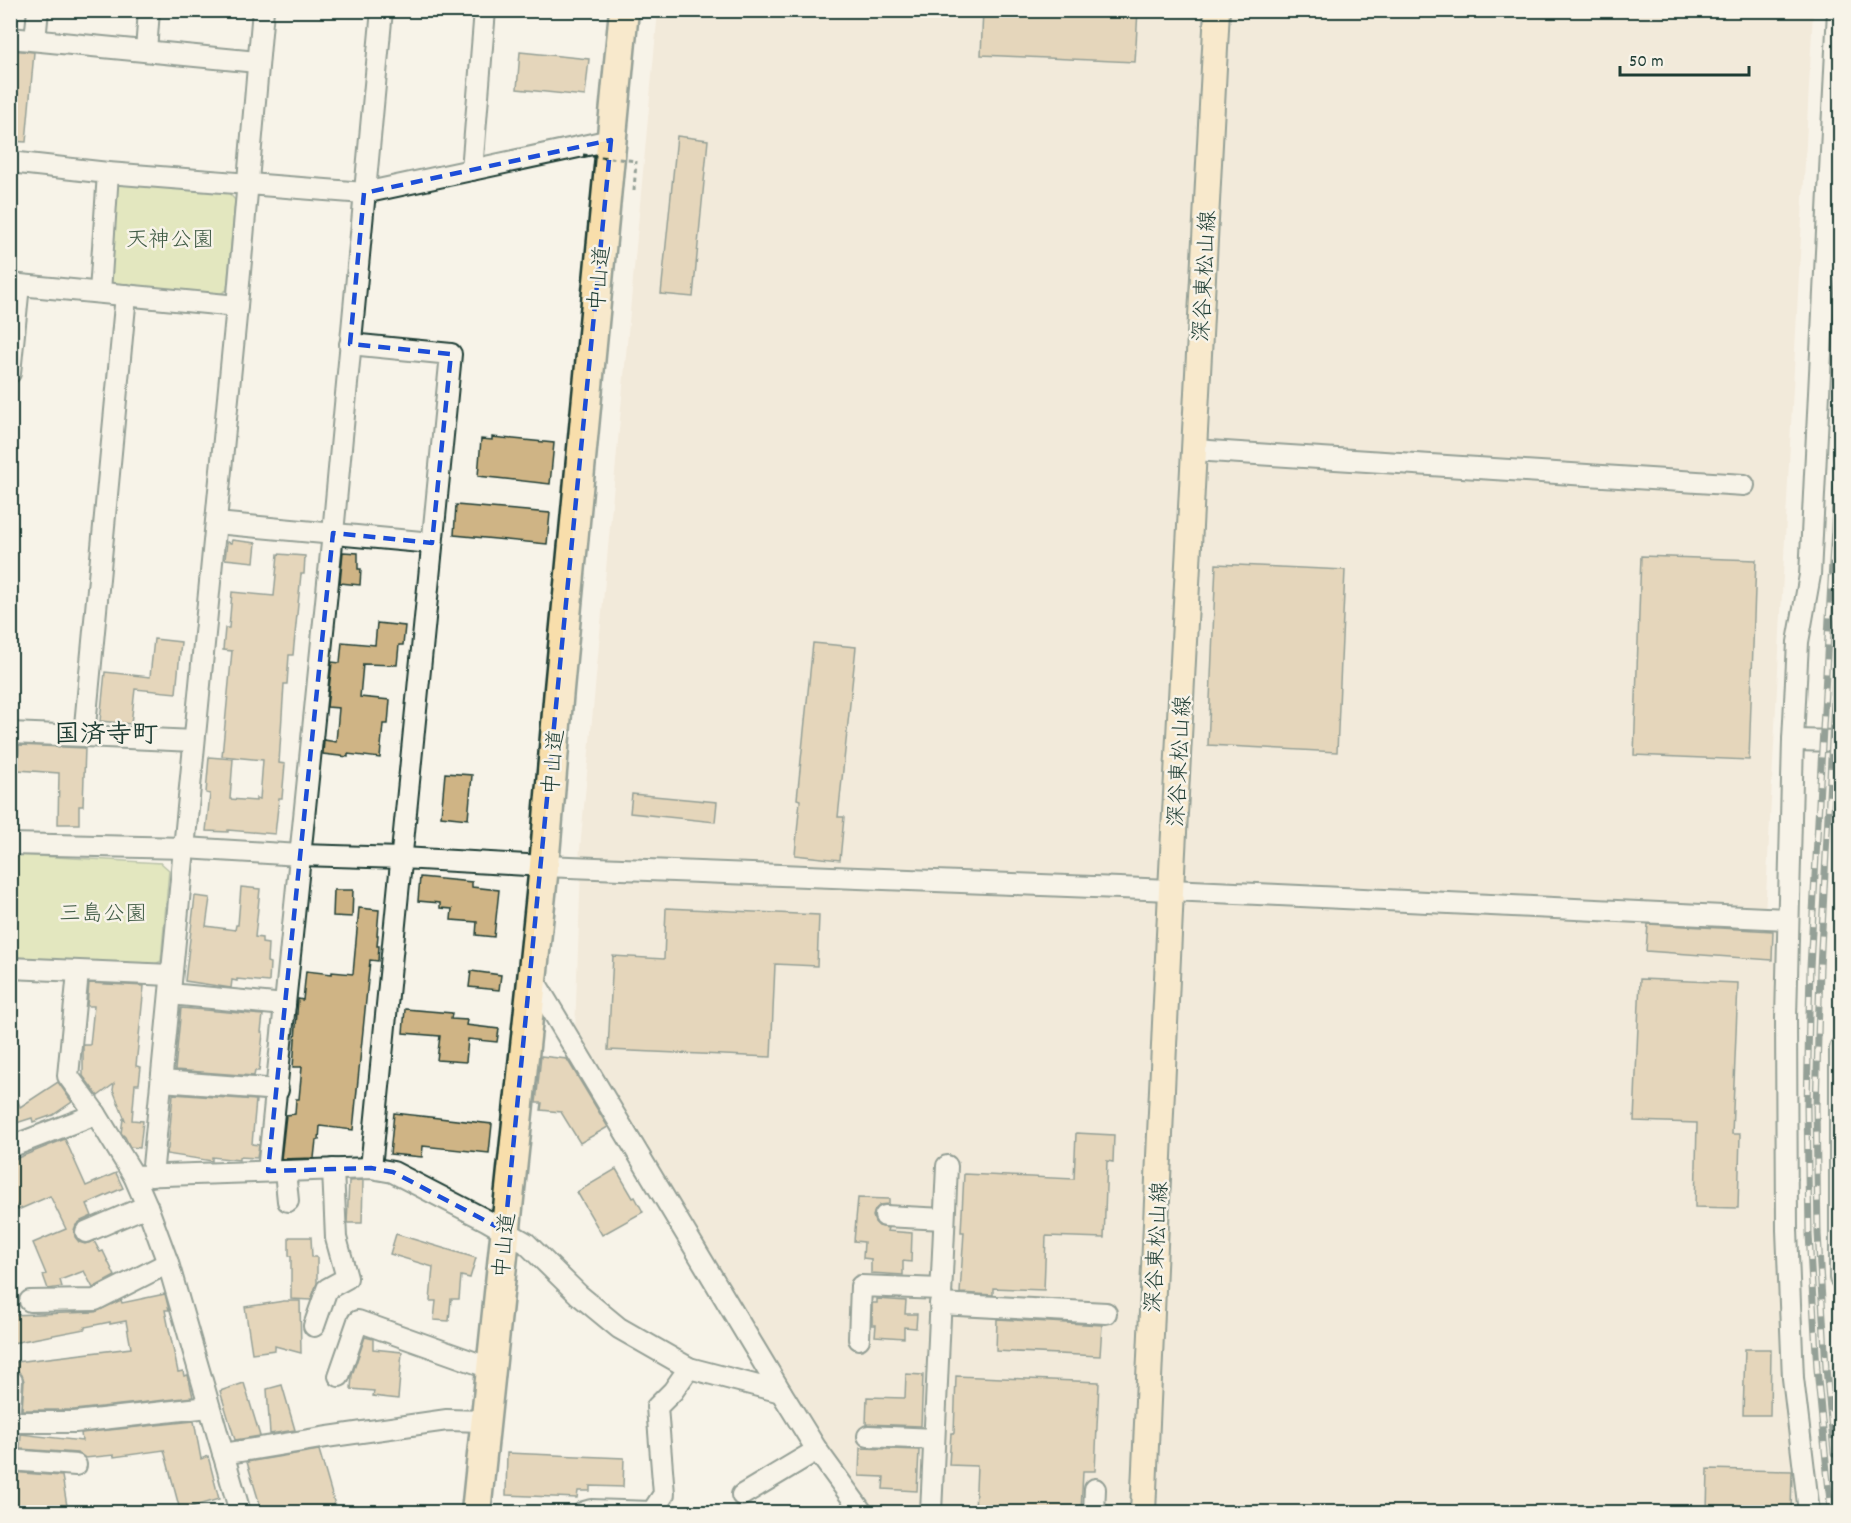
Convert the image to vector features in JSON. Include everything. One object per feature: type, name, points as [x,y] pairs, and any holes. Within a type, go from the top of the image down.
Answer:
[{"type":"highway","name":"中山道","points":[[476,1512],[544,866],[624,10]]},
{"type":"main road","name":"深谷東松山線","points":[[1143,1512],[1171,890],[1217,10]]},
{"type":"street","points":[[35,40],[38,10]]},
{"type":"street","points":[[146,51],[149,10]]},
{"type":"street","points":[[235,1511],[223,1454],[168,1263],[147,1206],[143,1176],[162,1082],[237,306],[263,10]]},
{"type":"street","points":[[288,1201],[277,1171],[278,1090],[382,10]]},
{"type":"street","points":[[472,170],[485,10]]},
{"type":"street","points":[[1809,1512],[1793,1378],[1787,1230],[1786,1018],[1793,740],[1798,642],[1810,575],[1838,10]]},
{"type":"street","points":[[10,38],[257,63]]},
{"type":"street","points":[[10,162],[108,173],[364,193],[611,140]]},
{"type":"street","points":[[100,292],[108,173]]},
{"type":"street","points":[[10,373],[15,284],[237,306]]},
{"type":"street","points":[[84,736],[126,295]]},
{"type":"street","points":[[350,345],[451,354],[371,1168]]},
{"type":"street","points":[[1194,450],[1744,485]]},
{"type":"street","points":[[216,523],[432,543]]},
{"type":"street","points":[[10,733],[194,741]]},
{"type":"street","points":[[1793,740],[1840,741]]},
{"type":"street","points":[[10,844],[184,848],[544,866],[1171,890],[1788,919]]},
{"type":"street","points":[[10,968],[78,972],[285,1005]]},
{"type":"street","points":[[78,972],[68,1076],[143,1176]]},
{"type":"street","points":[[532,976],[781,1392],[862,1512]]},
{"type":"street","points":[[1840,1047],[1840,1278]]},
{"type":"street","points":[[162,1082],[278,1090]]},
{"type":"street","points":[[10,1147],[96,1114]]},
{"type":"street","points":[[931,1512],[947,1166]]},
{"type":"street","points":[[143,1176],[371,1168],[393,1172],[526,1243],[579,1295],[619,1329],[689,1368],[781,1392]]},
{"type":"street","points":[[314,1326],[327,1289],[347,1278],[336,1238],[333,1169]]},
{"type":"street","points":[[86,1232],[147,1206]]},
{"type":"street","points":[[885,1216],[944,1219]]},
{"type":"street","points":[[30,1302],[95,1300],[168,1263]]},
{"type":"street","points":[[859,1339],[861,1286],[1106,1313]]},
{"type":"street","points":[[339,1376],[358,1321],[490,1368]]},
{"type":"street","points":[[584,1512],[591,1509],[653,1512],[664,1494],[657,1407],[673,1391],[689,1368]]},
{"type":"street","points":[[10,1408],[12,1381]]},
{"type":"street","points":[[10,1422],[75,1422],[209,1407]]},
{"type":"street","points":[[223,1454],[447,1420],[484,1421]]},
{"type":"street","points":[[868,1437],[934,1439]]},
{"type":"street","points":[[742,1495],[818,1450]]},
{"type":"street","points":[[10,1460],[76,1465]]},
{"type":"street","points":[[1094,1512],[1095,1489]]},
{"type":"path","points":[[583,155],[636,161],[634,191]]},
{"type":"highlighted area","points":[[611,140],[505,1231],[393,1172],[371,1168],[268,1171],[333,533],[432,543],[451,354],[350,344],[364,193]]},
{"type":"shaded area","points":[[658,11],[1813,11],[1765,914],[579,860]]},
{"type":"shaded area","points":[[581,868],[1788,919],[1786,1018],[1809,1512],[875,1512],[826,1445],[779,1372],[575,1031]]},
{"type":"green space","name":"天神公園","points":[[119,182],[228,192],[235,200],[227,290],[220,294],[110,284],[114,187]]},
{"type":"green space","name":"三島公園","points":[[19,855],[161,863],[169,870],[161,961],[152,966],[11,960],[10,862]]},
{"type":"building","points":[[983,10],[1138,10],[1135,62],[981,55]]},
{"type":"building","points":[[10,50],[34,52],[26,142],[10,141]]},
{"type":"building","points":[[520,52],[589,59],[585,96],[517,89]]},
{"type":"building","points":[[677,136],[708,140],[693,297],[661,294]]},
{"type":"building","points":[[492,437],[554,443],[550,484],[478,476],[481,439],[492,440]]},
{"type":"building","points":[[456,505],[550,513],[547,544],[454,535]]},
{"type":"building","points":[[232,540],[256,543],[254,562],[225,559],[227,542],[231,543]]},
{"type":"building","points":[[343,552],[358,553],[358,569],[361,569],[360,585],[340,583]]},
{"type":"building","points":[[278,554],[305,556],[304,574],[301,574],[293,655],[289,655],[287,684],[284,684],[279,763],[285,764],[282,798],[279,798],[275,834],[228,830],[228,832],[206,831],[210,794],[206,793],[209,757],[233,759],[230,799],[256,801],[256,798],[260,799],[263,760],[222,756],[232,651],[223,650],[225,628],[229,628],[232,592],[274,596]]},
{"type":"building","points":[[1641,556],[1756,560],[1749,760],[1634,755]]},
{"type":"building","points":[[1216,564],[1345,570],[1337,752],[1208,745]]},
{"type":"building","points":[[377,623],[405,626],[403,645],[399,645],[397,665],[363,664],[360,697],[390,700],[388,724],[383,724],[380,758],[323,754],[324,740],[336,742],[339,708],[327,707],[332,662],[340,663],[342,642],[375,645]]},
{"type":"building","points":[[154,639],[181,642],[176,693],[135,689],[131,724],[100,721],[105,672],[150,677]]},
{"type":"building","points":[[813,643],[856,647],[838,817],[844,817],[840,860],[795,855],[800,800],[797,799]]},
{"type":"building","points":[[19,745],[85,748],[83,806],[79,806],[79,824],[58,824],[59,773],[18,770]]},
{"type":"building","points":[[445,773],[472,775],[468,819],[441,816]]},
{"type":"building","points":[[632,794],[717,802],[715,822],[630,813]]},
{"type":"building","points":[[420,877],[472,882],[472,887],[499,890],[494,937],[476,935],[477,922],[451,920],[452,909],[440,908],[440,903],[418,901]]},
{"type":"building","points":[[241,887],[260,889],[255,937],[262,938],[262,943],[268,944],[269,982],[237,979],[237,981],[232,980],[231,988],[185,981],[195,896],[210,898],[206,926],[235,930],[238,925]]},
{"type":"building","points":[[334,890],[353,890],[352,917],[333,916]]},
{"type":"building","points":[[359,908],[379,910],[377,946],[379,946],[378,961],[370,960],[353,1130],[320,1126],[314,1158],[281,1159],[286,1115],[295,1114],[296,1099],[299,1099],[302,1067],[293,1067],[298,999],[303,1000],[306,971],[353,974]]},
{"type":"building","points":[[666,908],[819,915],[817,966],[775,964],[771,1057],[608,1050],[613,956],[664,959]]},
{"type":"building","points":[[1648,924],[1773,931],[1772,960],[1646,951]]},
{"type":"building","points":[[471,971],[501,975],[499,990],[469,987]]},
{"type":"building","points":[[1640,979],[1738,983],[1732,1134],[1740,1134],[1738,1208],[1695,1207],[1697,1123],[1634,1121]]},
{"type":"building","points":[[89,983],[144,986],[136,1066],[141,1067],[139,1084],[135,1084],[132,1120],[143,1121],[140,1148],[130,1147],[121,1133],[123,1119],[125,1120],[113,1090],[114,1084],[98,1096],[83,1076],[83,1045],[90,1045],[94,1006],[87,1006]]},
{"type":"building","points":[[181,1008],[263,1015],[259,1071],[255,1071],[254,1076],[175,1070]]},
{"type":"building","points":[[405,1009],[452,1013],[451,1019],[467,1020],[466,1025],[499,1029],[497,1042],[468,1039],[466,1062],[437,1060],[440,1036],[403,1033]]},
{"type":"building","points":[[541,1056],[567,1059],[608,1127],[580,1143],[561,1112],[541,1110],[542,1103],[536,1103]]},
{"type":"building","points":[[58,1082],[72,1102],[53,1115],[33,1122],[32,1118],[10,1125],[10,1085],[12,1084],[20,1107]]},
{"type":"building","points":[[173,1094],[256,1100],[252,1144],[259,1145],[257,1158],[239,1157],[239,1160],[212,1157],[212,1161],[166,1154]]},
{"type":"building","points":[[394,1113],[492,1124],[489,1153],[423,1146],[422,1157],[390,1154]]},
{"type":"building","points":[[1076,1133],[1114,1135],[1113,1162],[1107,1161],[1104,1238],[1046,1236],[1044,1290],[993,1288],[993,1295],[960,1293],[964,1232],[961,1232],[964,1174],[1074,1179]]},
{"type":"building","points":[[65,1139],[86,1186],[116,1173],[123,1188],[87,1204],[92,1216],[81,1221],[74,1230],[79,1242],[85,1244],[94,1241],[100,1252],[103,1251],[115,1276],[93,1288],[84,1271],[60,1280],[62,1287],[48,1289],[43,1275],[46,1274],[33,1243],[66,1229],[50,1196],[18,1210],[10,1193],[10,1161]]},
{"type":"building","points":[[616,1169],[643,1212],[602,1235],[577,1192]]},
{"type":"building","points":[[363,1180],[362,1223],[347,1223],[349,1181]]},
{"type":"building","points":[[858,1198],[889,1199],[889,1204],[880,1205],[875,1210],[873,1216],[875,1222],[879,1226],[888,1228],[887,1231],[912,1233],[911,1262],[903,1261],[903,1275],[871,1273],[871,1259],[863,1258],[864,1242],[854,1241]]},
{"type":"building","points":[[396,1234],[476,1258],[470,1278],[461,1276],[459,1299],[451,1299],[449,1321],[434,1320],[436,1301],[430,1301],[433,1267],[390,1254]]},
{"type":"building","points":[[289,1237],[311,1237],[312,1257],[317,1257],[317,1283],[311,1300],[291,1299]]},
{"type":"building","points":[[165,1294],[169,1310],[165,1310],[178,1372],[183,1371],[184,1376],[188,1375],[193,1397],[74,1410],[22,1410],[24,1381],[22,1375],[16,1370],[16,1362],[131,1348],[126,1321],[110,1324],[110,1322],[12,1343],[10,1315],[95,1312],[121,1300],[122,1303]]},
{"type":"building","points":[[877,1299],[906,1301],[905,1314],[917,1314],[916,1328],[904,1327],[904,1338],[875,1336],[876,1325],[872,1325],[872,1303],[877,1303]]},
{"type":"building","points":[[300,1301],[301,1353],[275,1346],[275,1350],[252,1353],[245,1307]]},
{"type":"building","points":[[997,1319],[1102,1325],[1100,1356],[996,1351]]},
{"type":"building","points":[[365,1337],[373,1339],[373,1349],[402,1352],[398,1399],[373,1396],[374,1391],[351,1389],[352,1375]]},
{"type":"building","points":[[1745,1349],[1771,1349],[1770,1415],[1743,1415]]},
{"type":"building","points":[[906,1374],[923,1375],[921,1426],[866,1424],[867,1397],[905,1398]]},
{"type":"building","points":[[956,1376],[1099,1382],[1095,1471],[1083,1471],[1081,1512],[975,1512],[977,1466],[949,1465],[951,1433],[954,1433]]},
{"type":"building","points":[[244,1383],[260,1436],[235,1440],[220,1391]]},
{"type":"building","points":[[282,1385],[295,1430],[270,1434],[267,1389]]},
{"type":"building","points":[[194,1421],[201,1459],[208,1456],[219,1499],[180,1510],[164,1450],[114,1457],[114,1455],[85,1458],[77,1453],[20,1449],[21,1434],[82,1441],[81,1433]]},
{"type":"building","points":[[860,1448],[919,1450],[917,1491],[883,1489],[884,1477],[859,1476]]},
{"type":"building","points":[[319,1450],[337,1512],[262,1512],[247,1462]]},
{"type":"building","points":[[507,1453],[624,1458],[623,1487],[590,1486],[590,1491],[578,1491],[577,1498],[506,1495]]},
{"type":"building","points":[[1708,1469],[1792,1471],[1791,1512],[1707,1512]]},
{"type":"building","points":[[10,1472],[62,1476],[68,1512],[18,1512],[10,1487]]},
{"type":"railway","points":[[1831,1512],[1817,1369],[1809,1234],[1807,1106],[1810,968],[1840,416]]},
{"type":"railway","points":[[1834,1453],[1826,1368],[1818,1233],[1816,1107],[1820,968],[1840,587]]},
{"type":"district","name":"国済寺町","points":[[106,733]]}]
